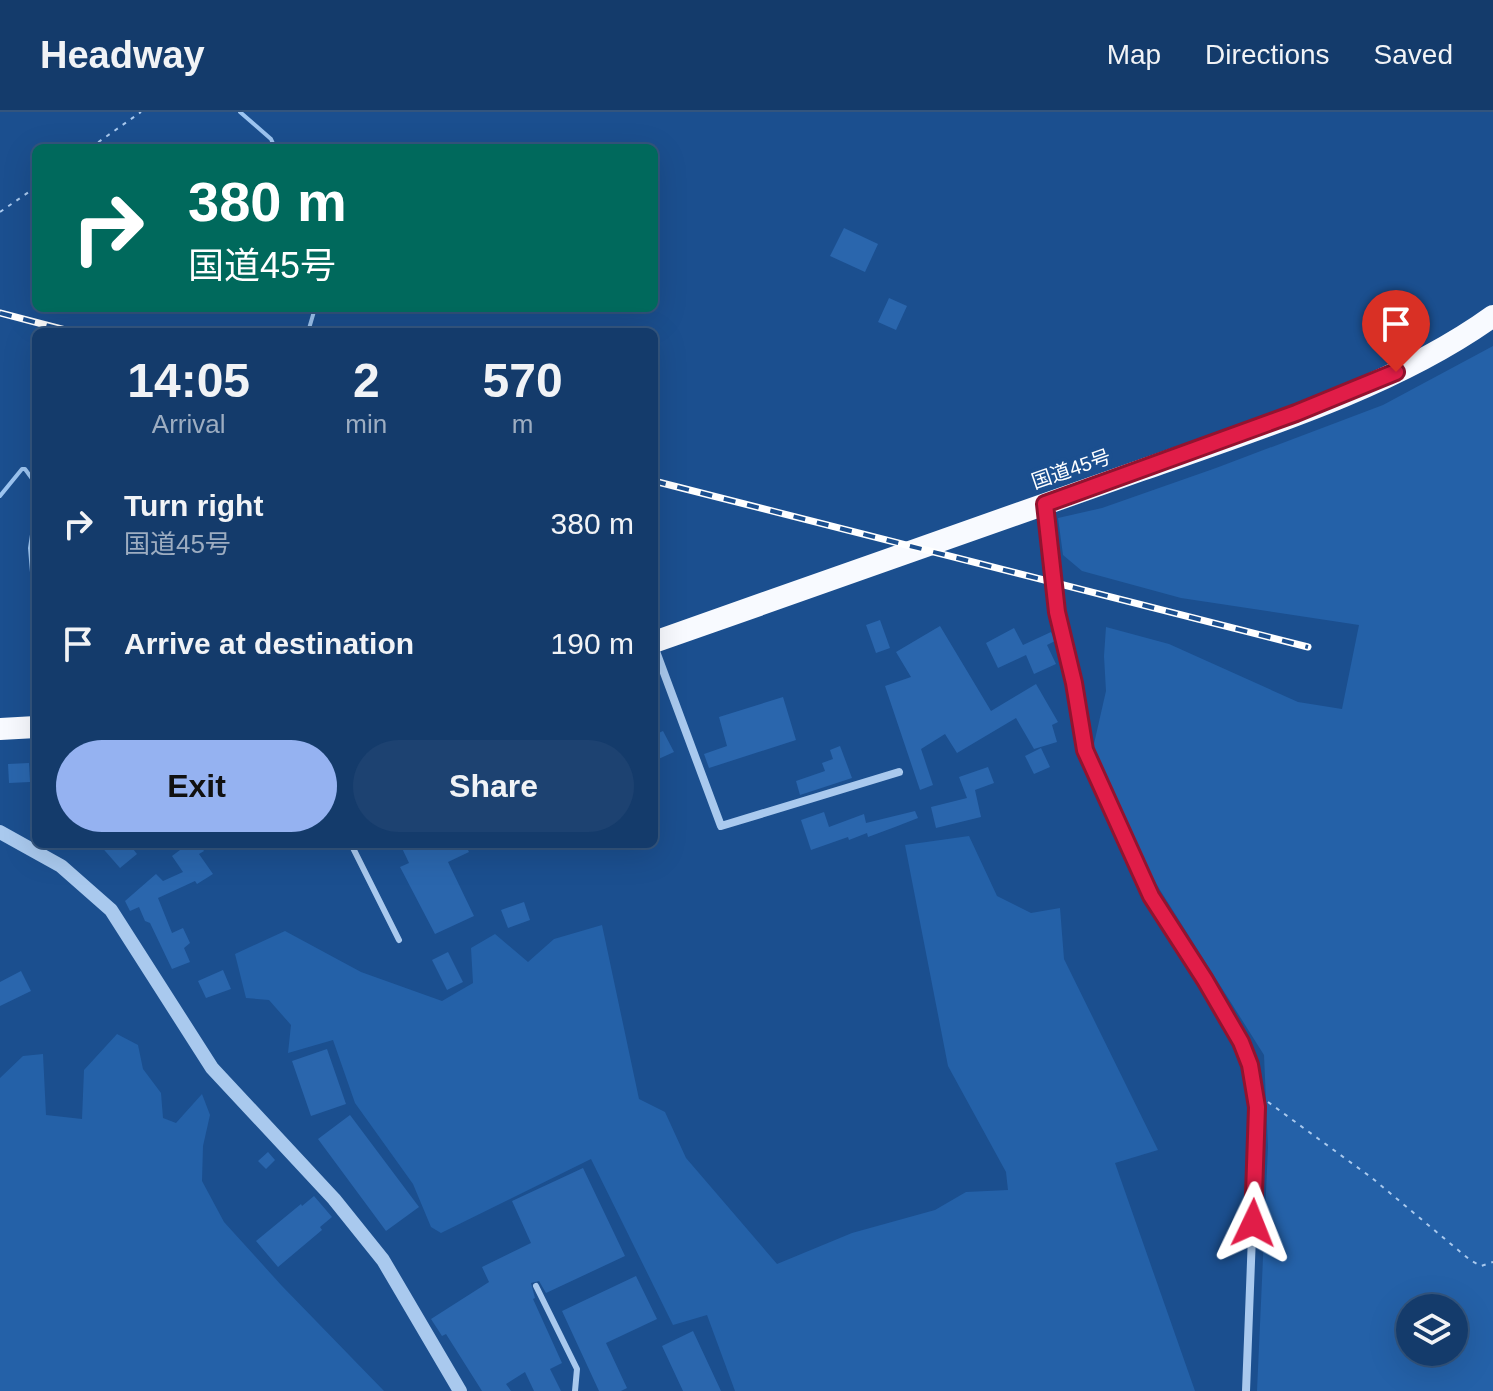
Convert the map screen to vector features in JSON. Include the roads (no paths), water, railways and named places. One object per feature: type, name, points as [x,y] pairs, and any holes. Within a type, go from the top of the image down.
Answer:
[{"type":"highway","name":"国道45号","points":[[658,643],[1325,402],[1443,348],[1493,316]]},
{"type":"highway","points":[[0,729],[32,727]]},
{"type":"street","points":[[1045,504],[1057,612],[1074,683],[1085,750],[1151,896],[1205,980],[1241,1042],[1250,1065],[1254,1092],[1256,1167],[1246,1391]]},
{"type":"street","points":[[658,655],[721,826],[899,772]]},
{"type":"street","points":[[0,832],[61,866],[111,910],[212,1068],[334,1199],[383,1260],[460,1391]]},
{"type":"lane","points":[[353,848],[399,940]]},
{"type":"lane","points":[[536,1286],[577,1369],[575,1391]]},
{"type":"waterway","points":[[240,112],[273,144]]},
{"type":"waterway","points":[[309,328],[314,312]]},
{"type":"waterway","points":[[0,496],[22,469],[32,479]]},
{"type":"waterway","points":[[32,535],[32,572]]},
{"type":"railway","points":[[0,313],[58,328]]},
{"type":"railway","points":[[658,482],[1308,647]]}]
